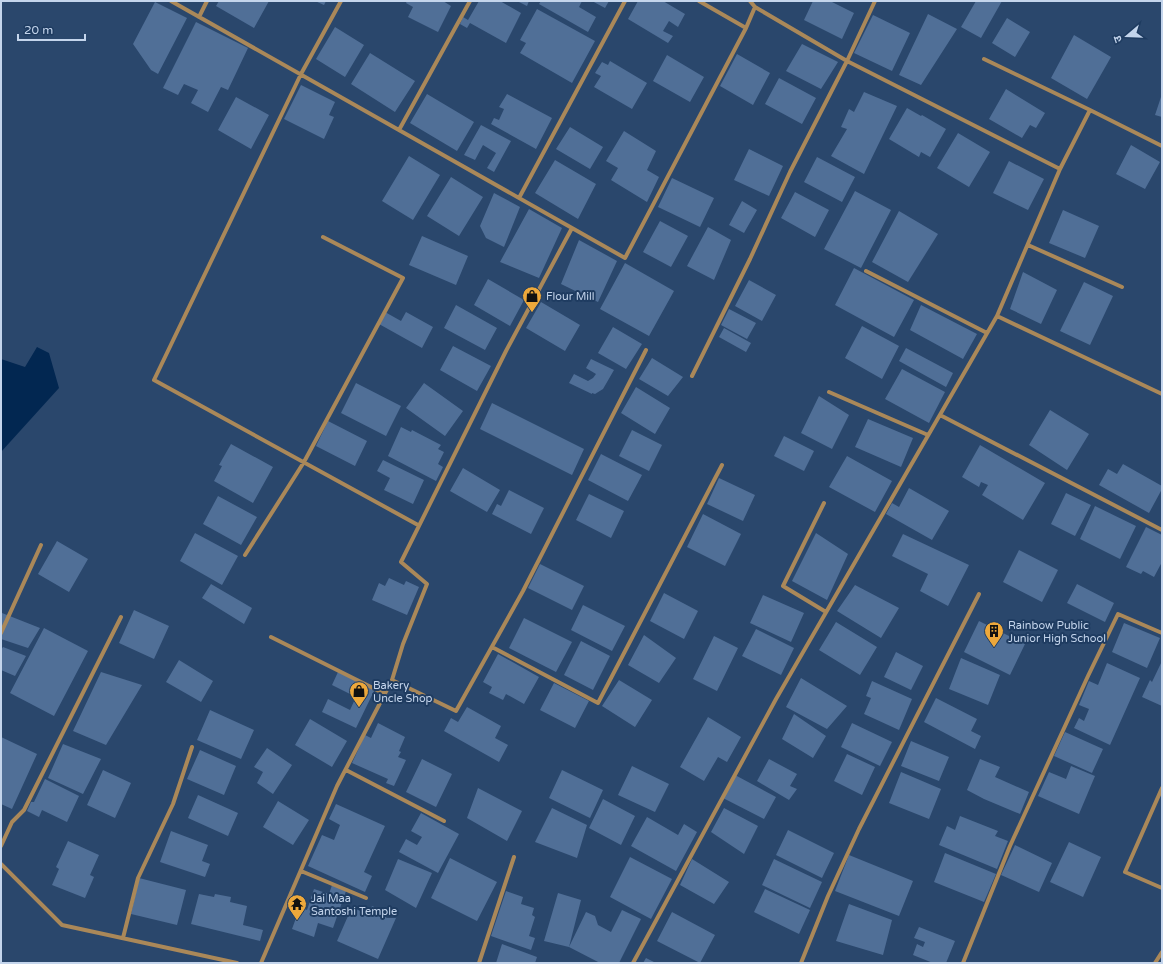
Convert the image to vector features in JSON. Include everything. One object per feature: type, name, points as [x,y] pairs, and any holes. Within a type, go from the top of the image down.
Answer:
[{"type":"street","points":[[171,1],[625,258],[746,28],[755,7]]},
{"type":"street","points":[[199,17],[208,1]]},
{"type":"street","points":[[341,1],[301,74],[154,380],[418,525]]},
{"type":"street","points":[[399,130],[470,1]]},
{"type":"street","points":[[519,198],[625,1]]},
{"type":"street","points":[[699,1],[746,28]]},
{"type":"street","points":[[750,1],[755,7],[847,61],[1060,169]]},
{"type":"street","points":[[692,376],[750,259],[790,172],[847,61],[875,1]]},
{"type":"street","points":[[984,59],[1162,146]]},
{"type":"street","points":[[633,963],[776,699],[997,316],[1060,169],[1090,110]]},
{"type":"street","points":[[261,963],[337,786],[392,680],[402,644],[427,584],[401,562],[418,525],[506,351],[572,228]]},
{"type":"street","points":[[245,555],[304,462],[403,278],[323,237]]},
{"type":"street","points":[[1028,245],[1122,287]]},
{"type":"street","points":[[866,271],[987,333]]},
{"type":"street","points":[[997,316],[1162,394]]},
{"type":"street","points":[[392,680],[456,711],[558,523],[646,350]]},
{"type":"street","points":[[829,392],[928,435]]},
{"type":"street","points":[[940,415],[1162,530]]},
{"type":"street","points":[[492,647],[598,703],[722,465]]},
{"type":"street","points":[[824,503],[783,586],[826,612]]},
{"type":"street","points":[[1,633],[41,545]]},
{"type":"street","points":[[801,963],[828,896],[859,829],[979,594]]},
{"type":"street","points":[[963,963],[1010,846],[1118,614],[1162,633]]},
{"type":"street","points":[[1,846],[12,822],[24,810],[121,617]]},
{"type":"street","points":[[271,637],[385,694]]},
{"type":"street","points":[[123,938],[138,878],[173,804],[192,747]]},
{"type":"street","points":[[346,770],[444,821]]},
{"type":"street","points":[[1162,788],[1125,872],[1162,888]]},
{"type":"street","points":[[479,963],[514,857]]},
{"type":"street","points":[[1,864],[62,925],[237,963]]},
{"type":"street","points":[[301,871],[366,898]]},
{"type":"street","points":[[1155,963],[1162,952]]},
{"type":"water","points":[[37,347],[49,353],[59,388],[1,452],[1,359],[25,367]]},
{"type":"building","points":[[219,1],[269,1],[254,28],[216,6]]},
{"type":"building","points":[[315,1],[326,1],[324,5]]},
{"type":"building","points":[[407,1],[443,1],[451,6],[438,32],[408,17],[413,7],[406,3]]},
{"type":"building","points":[[479,1],[500,1],[521,13],[506,43],[470,23],[467,28],[460,24],[463,17],[468,20]]},
{"type":"building","points":[[517,1],[529,1],[527,6]]},
{"type":"building","points":[[541,1],[582,1],[579,7],[596,17],[588,32],[539,4]]},
{"type":"building","points":[[592,1],[609,1],[605,8]]},
{"type":"building","points":[[638,1],[663,1],[685,14],[678,27],[669,21],[663,31],[673,36],[668,43],[628,19]]},
{"type":"building","points":[[813,1],[830,1],[854,13],[842,39],[804,20]]},
{"type":"building","points":[[976,1],[1002,1],[981,38],[961,27]]},
{"type":"building","points":[[155,2],[187,18],[158,74],[151,70],[133,44]]},
{"type":"building","points":[[537,9],[595,41],[572,83],[520,53],[526,43],[520,40]]},
{"type":"building","points":[[928,14],[957,29],[921,85],[899,75]]},
{"type":"building","points":[[873,15],[910,33],[892,71],[854,53]]},
{"type":"building","points":[[1007,18],[1030,32],[1015,57],[992,43]]},
{"type":"building","points":[[196,22],[248,48],[228,90],[221,87],[208,112],[191,103],[198,90],[184,84],[178,95],[163,88]]},
{"type":"building","points":[[335,27],[364,45],[345,77],[316,59]]},
{"type":"building","points":[[1074,35],[1111,57],[1087,99],[1051,78]]},
{"type":"building","points":[[802,44],[838,62],[821,89],[786,71]]},
{"type":"building","points":[[370,53],[415,81],[395,112],[351,84]]},
{"type":"building","points":[[737,54],[770,73],[753,105],[720,86]]},
{"type":"building","points":[[667,55],[704,77],[690,102],[653,81]]},
{"type":"building","points":[[610,61],[647,83],[632,109],[594,87],[601,76],[595,73],[602,62],[608,65]]},
{"type":"building","points":[[779,78],[816,98],[802,124],[765,104]]},
{"type":"building","points":[[301,85],[335,102],[329,115],[334,117],[324,139],[284,119]]},
{"type":"building","points":[[1006,89],[1045,113],[1036,128],[1030,125],[1022,138],[989,119]]},
{"type":"building","points":[[864,92],[897,106],[864,174],[831,156],[847,129],[841,127],[849,109],[854,112]]},
{"type":"building","points":[[427,94],[474,122],[457,151],[410,123]]},
{"type":"building","points":[[507,94],[552,118],[536,149],[491,124],[494,118],[499,120],[504,109],[499,107]]},
{"type":"building","points":[[1162,94],[1162,117],[1155,115]]},
{"type":"building","points":[[236,97],[269,115],[251,149],[218,130]]},
{"type":"building","points":[[907,108],[946,129],[930,157],[921,152],[919,157],[889,139]]},
{"type":"building","points":[[481,125],[511,141],[494,172],[487,168],[496,153],[483,145],[475,160],[464,155]]},
{"type":"building","points":[[570,127],[603,147],[590,169],[556,149]]},
{"type":"building","points":[[624,131],[656,151],[647,170],[659,177],[647,202],[611,180],[618,168],[606,161]]},
{"type":"building","points":[[958,133],[990,152],[969,187],[937,168]]},
{"type":"building","points":[[1131,145],[1160,162],[1145,189],[1116,174]]},
{"type":"building","points":[[749,149],[783,166],[769,196],[734,180]]},
{"type":"building","points":[[409,156],[440,175],[413,220],[382,201]]},
{"type":"building","points":[[817,157],[855,177],[842,202],[804,182]]},
{"type":"building","points":[[555,160],[596,184],[578,219],[535,193]]},
{"type":"building","points":[[1009,161],[1044,179],[1028,210],[993,193]]},
{"type":"building","points":[[451,177],[483,197],[459,236],[427,216]]},
{"type":"building","points":[[672,178],[714,198],[700,227],[658,207]]},
{"type":"building","points":[[855,191],[891,210],[861,268],[824,249]]},
{"type":"building","points":[[795,192],[829,210],[815,237],[781,218]]},
{"type":"building","points":[[494,193],[520,207],[504,247],[486,238],[480,226]]},
{"type":"building","points":[[742,201],[757,210],[744,233],[729,225]]},
{"type":"building","points":[[529,209],[562,228],[539,278],[500,262]]},
{"type":"building","points":[[1063,210],[1099,226],[1085,258],[1049,243]]},
{"type":"building","points":[[899,211],[938,234],[908,282],[872,262]]},
{"type":"building","points":[[660,221],[688,236],[671,267],[643,252]]},
{"type":"building","points":[[708,227],[731,240],[714,280],[687,266]]},
{"type":"building","points":[[422,236],[468,256],[456,285],[409,265]]},
{"type":"building","points":[[579,240],[617,261],[598,302],[561,284]]},
{"type":"building","points":[[625,263],[674,291],[649,336],[600,309]]},
{"type":"building","points":[[854,268],[914,300],[894,337],[835,305]]},
{"type":"building","points":[[1023,272],[1057,290],[1041,324],[1010,309]]},
{"type":"building","points":[[488,279],[524,300],[510,326],[474,305]]},
{"type":"building","points":[[749,280],[776,295],[762,321],[735,306]]},
{"type":"building","points":[[1084,282],[1113,296],[1090,345],[1060,331]]},
{"type":"building","points":[[541,302],[580,325],[565,351],[526,328]]},
{"type":"building","points":[[456,305],[497,328],[485,350],[444,328]]},
{"type":"building","points":[[921,305],[977,334],[963,359],[910,330]]},
{"type":"building","points":[[729,309],[756,323],[747,339],[721,325]]},
{"type":"building","points":[[385,312],[401,321],[406,312],[433,327],[422,348],[379,324]]},
{"type":"building","points":[[862,326],[899,346],[882,379],[845,358]]},
{"type":"building","points":[[613,327],[642,344],[626,369],[598,353]]},
{"type":"building","points":[[724,328],[751,343],[746,352],[719,337]]},
{"type":"building","points":[[453,346],[491,366],[477,391],[440,370]]},
{"type":"building","points":[[906,348],[953,373],[946,387],[899,361]]},
{"type":"building","points":[[652,358],[683,377],[668,396],[639,379]]},
{"type":"building","points":[[591,359],[614,370],[603,389],[595,394],[569,383],[574,374],[588,381],[593,378],[596,374],[586,368]]},
{"type":"building","points":[[902,369],[945,392],[929,423],[885,399]]},
{"type":"building","points":[[356,383],[401,406],[386,436],[341,413]]},
{"type":"building","points":[[424,383],[463,411],[445,436],[406,408]]},
{"type":"building","points":[[636,387],[670,408],[655,434],[621,413]]},
{"type":"building","points":[[819,396],[849,415],[832,449],[801,433]]},
{"type":"building","points":[[492,403],[584,449],[572,475],[480,429]]},
{"type":"building","points":[[1050,410],[1089,434],[1067,470],[1029,445]]},
{"type":"building","points":[[868,419],[913,438],[901,467],[855,447]]},
{"type":"building","points":[[328,421],[367,441],[355,466],[316,446]]},
{"type":"building","points":[[401,427],[411,432],[412,430],[441,445],[438,449],[444,452],[438,464],[443,467],[436,481],[388,456]]},
{"type":"building","points":[[632,430],[662,445],[649,471],[619,456]]},
{"type":"building","points":[[784,436],[814,451],[804,471],[774,456]]},
{"type":"building","points":[[231,444],[273,467],[253,503],[214,481],[222,466],[219,465]]},
{"type":"building","points":[[980,445],[1045,483],[1023,520],[982,495],[988,485],[981,482],[979,487],[962,477]]},
{"type":"building","points":[[601,454],[642,475],[628,501],[588,480]]},
{"type":"building","points":[[847,456],[892,481],[875,512],[829,487]]},
{"type":"building","points":[[383,460],[424,480],[413,504],[384,490],[390,478],[377,471]]},
{"type":"building","points":[[1123,464],[1162,486],[1162,489],[1149,513],[1099,485],[1108,469],[1117,474]]},
{"type":"building","points":[[463,468],[500,490],[487,512],[450,491]]},
{"type":"building","points":[[719,478],[755,495],[743,521],[707,504]]},
{"type":"building","points":[[909,488],[949,511],[932,540],[886,514],[892,503],[899,507]]},
{"type":"building","points":[[509,490],[544,508],[531,534],[492,514],[497,504],[501,506]]},
{"type":"building","points":[[1066,493],[1091,505],[1075,536],[1051,524]]},
{"type":"building","points":[[589,494],[624,511],[611,538],[576,520]]},
{"type":"building","points":[[218,496],[257,517],[241,545],[203,524]]},
{"type":"building","points":[[1095,506],[1136,526],[1120,559],[1080,539]]},
{"type":"building","points":[[703,514],[741,534],[725,566],[687,547]]},
{"type":"building","points":[[1146,527],[1162,535],[1162,562],[1154,577],[1143,571],[1141,574],[1126,567]]},
{"type":"building","points":[[195,533],[238,556],[222,585],[180,561]]},
{"type":"building","points":[[816,533],[848,554],[827,600],[792,581]]},
{"type":"building","points":[[903,534],[969,565],[948,606],[920,591],[928,574],[892,556]]},
{"type":"building","points":[[57,541],[88,559],[69,592],[38,574]]},
{"type":"building","points":[[1019,550],[1058,570],[1042,602],[1003,582]]},
{"type":"building","points":[[540,564],[584,586],[572,610],[528,588]]},
{"type":"building","points":[[389,578],[404,585],[406,581],[419,587],[407,615],[372,600],[379,583],[385,586]]},
{"type":"building","points":[[211,584],[252,608],[244,624],[202,598]]},
{"type":"building","points":[[1077,584],[1114,603],[1105,622],[1067,603]]},
{"type":"building","points":[[855,585],[899,608],[881,638],[837,611]]},
{"type":"building","points":[[664,593],[698,611],[684,639],[650,621]]},
{"type":"building","points":[[763,595],[804,613],[791,642],[750,623]]},
{"type":"building","points":[[583,605],[625,626],[612,651],[571,630]]},
{"type":"building","points":[[134,610],[169,626],[154,659],[119,643]]},
{"type":"building","points":[[2,613],[40,628],[28,648],[1,639]]},
{"type":"building","points":[[524,618],[572,642],[556,672],[509,648]]},
{"type":"building","name":"Rainbow Public Junior High School","points":[[979,621],[1025,644],[1010,675],[964,652]]},
{"type":"building","points":[[836,622],[877,647],[860,675],[819,650]]},
{"type":"building","points":[[1124,623],[1160,638],[1147,668],[1112,652]]},
{"type":"building","points":[[44,628],[88,651],[54,716],[10,693]]},
{"type":"building","points":[[756,629],[794,648],[781,675],[742,656]]},
{"type":"building","points":[[644,635],[676,658],[659,683],[628,665]]},
{"type":"building","points":[[714,636],[738,648],[717,691],[693,679]]},
{"type":"building","points":[[581,641],[610,656],[593,690],[564,675]]},
{"type":"building","points":[[3,647],[26,656],[15,676],[1,670],[1,650]]},
{"type":"building","points":[[896,652],[923,666],[911,690],[884,677]]},
{"type":"building","points":[[498,654],[539,677],[524,704],[506,694],[503,700],[489,693],[492,687],[483,682]]},
{"type":"building","points":[[961,658],[1000,675],[988,705],[949,689]]},
{"type":"building","points":[[179,660],[213,681],[201,702],[166,682]]},
{"type":"building","points":[[1162,661],[1162,706],[1142,697],[1150,680],[1152,682]]},
{"type":"building","points":[[1107,663],[1140,678],[1110,745],[1074,728],[1079,718],[1084,721],[1089,709],[1079,705],[1089,681],[1098,685]]},
{"type":"building","points":[[101,672],[142,685],[106,745],[73,731]]},
{"type":"building","points":[[338,672],[375,689],[356,728],[322,712],[328,699],[350,710],[356,697],[332,685]]},
{"type":"building","points":[[801,678],[847,706],[827,729],[786,707]]},
{"type":"building","points":[[619,680],[652,700],[635,727],[602,706]]},
{"type":"building","points":[[872,681],[912,699],[899,730],[864,714],[871,698],[866,696]]},
{"type":"building","points":[[554,683],[589,701],[575,728],[540,710]]},
{"type":"building","points":[[936,698],[977,719],[971,731],[981,736],[975,749],[924,722]]},
{"type":"building","points":[[467,707],[501,726],[495,738],[508,745],[499,762],[444,731],[451,718],[458,722]]},
{"type":"building","points":[[210,710],[254,730],[241,759],[197,740]]},
{"type":"building","points":[[794,714],[826,736],[813,758],[782,739]]},
{"type":"building","points":[[708,717],[741,737],[727,762],[718,757],[704,781],[680,767]]},
{"type":"building","points":[[310,719],[347,741],[332,767],[295,745]]},
{"type":"building","points":[[378,723],[405,737],[398,757],[406,760],[394,786],[386,783],[388,779],[352,763],[365,735],[371,738]]},
{"type":"building","points":[[852,723],[892,742],[880,766],[841,747]]},
{"type":"building","points":[[1065,732],[1103,749],[1092,773],[1054,756]]},
{"type":"building","points":[[1,737],[37,754],[12,809],[1,804]]},
{"type":"building","points":[[911,741],[949,757],[939,781],[901,766]]},
{"type":"building","points":[[63,744],[101,759],[83,794],[48,778]]},
{"type":"building","points":[[267,748],[292,765],[273,794],[257,783],[263,772],[254,767]]},
{"type":"building","points":[[200,750],[236,766],[224,795],[187,779]]},
{"type":"building","points":[[847,754],[875,767],[862,795],[834,781]]},
{"type":"building","points":[[422,759],[452,774],[436,807],[406,792]]},
{"type":"building","points":[[769,759],[797,774],[790,786],[797,789],[789,800],[757,781]]},
{"type":"building","points":[[980,759],[1000,767],[995,777],[1029,792],[1020,814],[967,790]]},
{"type":"building","points":[[632,766],[669,784],[655,812],[618,795]]},
{"type":"building","points":[[1071,766],[1095,776],[1079,814],[1038,796],[1049,772],[1066,779]]},
{"type":"building","points":[[103,770],[131,783],[115,818],[87,805]]},
{"type":"building","points":[[562,770],[603,790],[590,818],[549,798]]},
{"type":"building","points":[[901,772],[941,789],[929,819],[889,803]]},
{"type":"building","points":[[735,775],[776,797],[764,819],[723,798]]},
{"type":"building","points":[[45,779],[79,796],[67,822],[42,810],[39,817],[27,811],[31,802],[34,802]]},
{"type":"building","points":[[478,788],[522,811],[507,841],[467,818]]},
{"type":"building","points":[[198,795],[238,813],[228,836],[188,818]]},
{"type":"building","points":[[603,799],[635,816],[621,845],[589,828]]},
{"type":"building","points":[[278,801],[309,820],[293,845],[263,827]]},
{"type":"building","points":[[336,804],[385,826],[364,872],[372,876],[365,892],[308,866],[322,835],[334,840],[340,825],[329,819]]},
{"type":"building","points":[[552,808],[587,825],[577,858],[535,842]]},
{"type":"building","points":[[724,808],[758,826],[744,854],[711,832]]},
{"type":"building","points":[[421,813],[459,834],[438,873],[399,852],[406,839],[417,845],[422,837],[411,831]]},
{"type":"building","points":[[960,816],[998,831],[995,836],[1008,841],[997,869],[939,845],[947,826],[955,830]]},
{"type":"building","points":[[647,817],[678,835],[684,824],[697,832],[676,871],[631,846]]},
{"type":"building","points":[[788,830],[834,853],[822,878],[776,855]]},
{"type":"building","points":[[171,831],[208,845],[202,861],[210,864],[205,877],[160,862]]},
{"type":"building","points":[[68,841],[99,855],[90,875],[94,877],[85,898],[52,885],[59,869],[56,867]]},
{"type":"building","points":[[1069,842],[1101,857],[1083,897],[1050,882]]},
{"type":"building","points":[[1015,845],[1052,863],[1039,892],[1001,875]]},
{"type":"building","points":[[945,853],[996,874],[984,902],[934,882]]},
{"type":"building","points":[[849,855],[913,881],[899,916],[835,891]]},
{"type":"building","points":[[630,857],[672,879],[651,919],[610,897]]},
{"type":"building","points":[[450,858],[497,882],[477,921],[431,898]]},
{"type":"building","points":[[398,859],[432,873],[416,908],[385,890]]},
{"type":"building","points":[[692,859],[729,882],[714,904],[680,885]]},
{"type":"building","points":[[774,859],[822,882],[810,908],[762,885]]},
{"type":"building","points":[[139,878],[186,890],[177,925],[131,914]]},
{"type":"building","points":[[332,885],[346,891],[333,928],[318,923],[314,937],[292,929],[300,907],[307,910],[314,889],[329,894]]},
{"type":"building","points":[[765,889],[810,910],[799,934],[754,912]]},
{"type":"building","points":[[506,891],[523,897],[521,904],[534,908],[532,915],[535,917],[529,936],[535,938],[531,950],[491,936]]},
{"type":"building","points":[[558,893],[581,900],[569,947],[544,941]]},
{"type":"building","points":[[199,894],[214,897],[215,894],[231,897],[230,902],[247,906],[243,925],[263,930],[260,941],[191,924]]},
{"type":"building","points":[[849,904],[892,920],[883,955],[836,941]]},
{"type":"building","points":[[372,906],[388,913],[386,918],[396,918],[378,959],[337,941],[352,907],[368,915]]},
{"type":"building","points":[[622,910],[641,919],[619,963],[600,963],[569,947],[586,912],[595,916],[598,925],[611,932]]},
{"type":"building","points":[[672,912],[715,935],[700,963],[657,941]]},
{"type":"building","points":[[919,927],[955,941],[946,963],[933,963],[913,955],[917,944],[923,947],[925,942],[914,938]]},
{"type":"building","points":[[502,944],[537,957],[535,963],[496,963]]},
{"type":"building","points":[[646,958],[656,963],[643,963]]},
{"type":"place","name":"Flour Mill","points":[[532,313]]},
{"type":"place","name":"Rainbow Public Junior High School","points":[[994,648]]},
{"type":"place","name":"Bakery Uncle Shop","points":[[359,708]]},
{"type":"place","name":"Jai Maa Santoshi Temple","points":[[297,921]]}]
